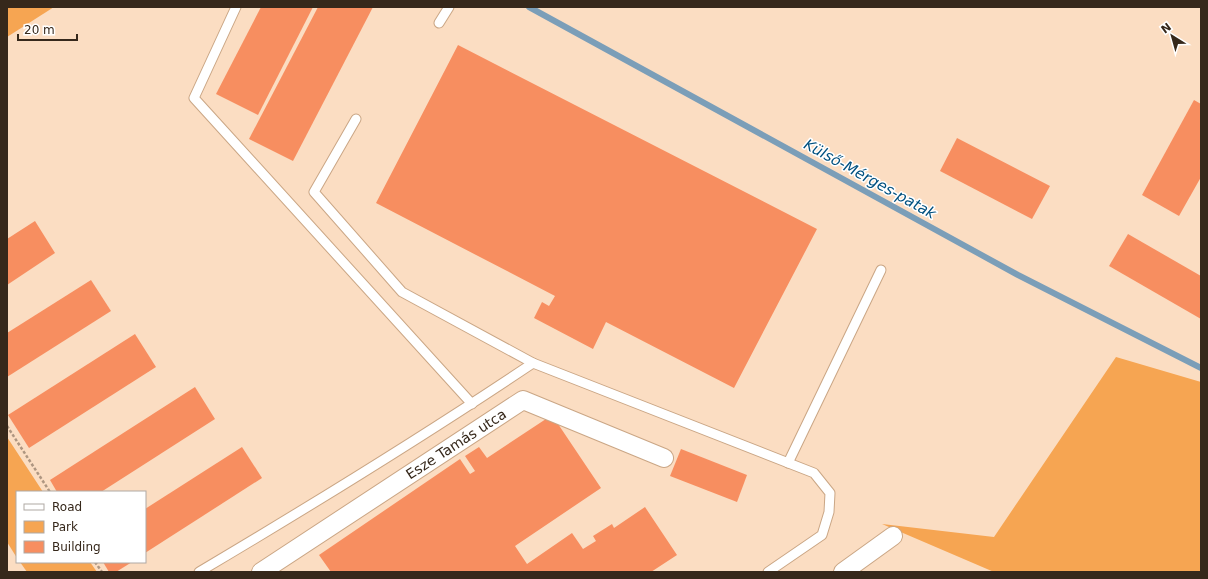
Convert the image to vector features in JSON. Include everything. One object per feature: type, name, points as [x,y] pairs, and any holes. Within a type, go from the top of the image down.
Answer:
[{"type":"street","name":"Esze Tamás utca","points":[[262,572],[523,400],[664,458]]},
{"type":"street","points":[[843,572],[893,536]]},
{"type":"lane","points":[[236,7],[194,98],[472,404]]},
{"type":"lane","points":[[439,22],[449,7]]},
{"type":"lane","points":[[356,119],[314,192],[402,292],[534,363],[814,473],[830,493],[829,512],[822,534],[768,572]]},
{"type":"lane","points":[[788,463],[881,270]]},
{"type":"lane","points":[[199,572],[309,506],[472,404],[534,363]]},
{"type":"path","points":[[7,426],[49,491]]},
{"type":"path","points":[[96,563],[102,572]]},
{"type":"green space","points":[[7,7],[54,7],[7,37]]},
{"type":"green space","points":[[1116,357],[1201,382],[1201,572],[994,572],[882,524],[994,537]]},
{"type":"green space","points":[[7,437],[42,491],[16,491],[16,556],[7,542]]},
{"type":"green space","points":[[21,563],[91,563],[97,572],[27,572]]},
{"type":"building","points":[[261,7],[313,7],[258,115],[216,94]]},
{"type":"building","points":[[318,7],[373,7],[293,161],[249,139]]},
{"type":"building","points":[[458,45],[817,229],[734,388],[606,322],[593,349],[534,318],[542,302],[549,306],[555,296],[376,203]]},
{"type":"building","points":[[1194,100],[1201,104],[1201,177],[1179,216],[1142,195]]},
{"type":"building","points":[[957,138],[1050,186],[1032,219],[940,171]]},
{"type":"building","points":[[35,221],[55,253],[7,285],[7,239]]},
{"type":"building","points":[[1128,234],[1201,276],[1201,319],[1109,266]]},
{"type":"building","points":[[91,280],[111,311],[7,377],[7,333]]},
{"type":"building","points":[[135,334],[156,367],[29,448],[8,415]]},
{"type":"building","points":[[195,387],[215,419],[103,491],[56,491],[50,480]]},
{"type":"building","points":[[552,415],[601,488],[515,546],[527,564],[572,533],[583,549],[596,541],[593,536],[612,524],[614,528],[645,507],[677,555],[651,572],[331,572],[319,555],[460,459],[470,474],[475,471],[465,456],[479,447],[487,458]]},
{"type":"building","points":[[242,447],[262,478],[146,552],[146,508]]},
{"type":"building","points":[[681,449],[747,475],[737,502],[670,476]]},
{"type":"building","points":[[104,563],[130,563],[116,572],[109,572]]},
{"type":"waterway","name":"Külső-Mérges-patak","points":[[529,7],[1018,275],[1201,368]]}]
